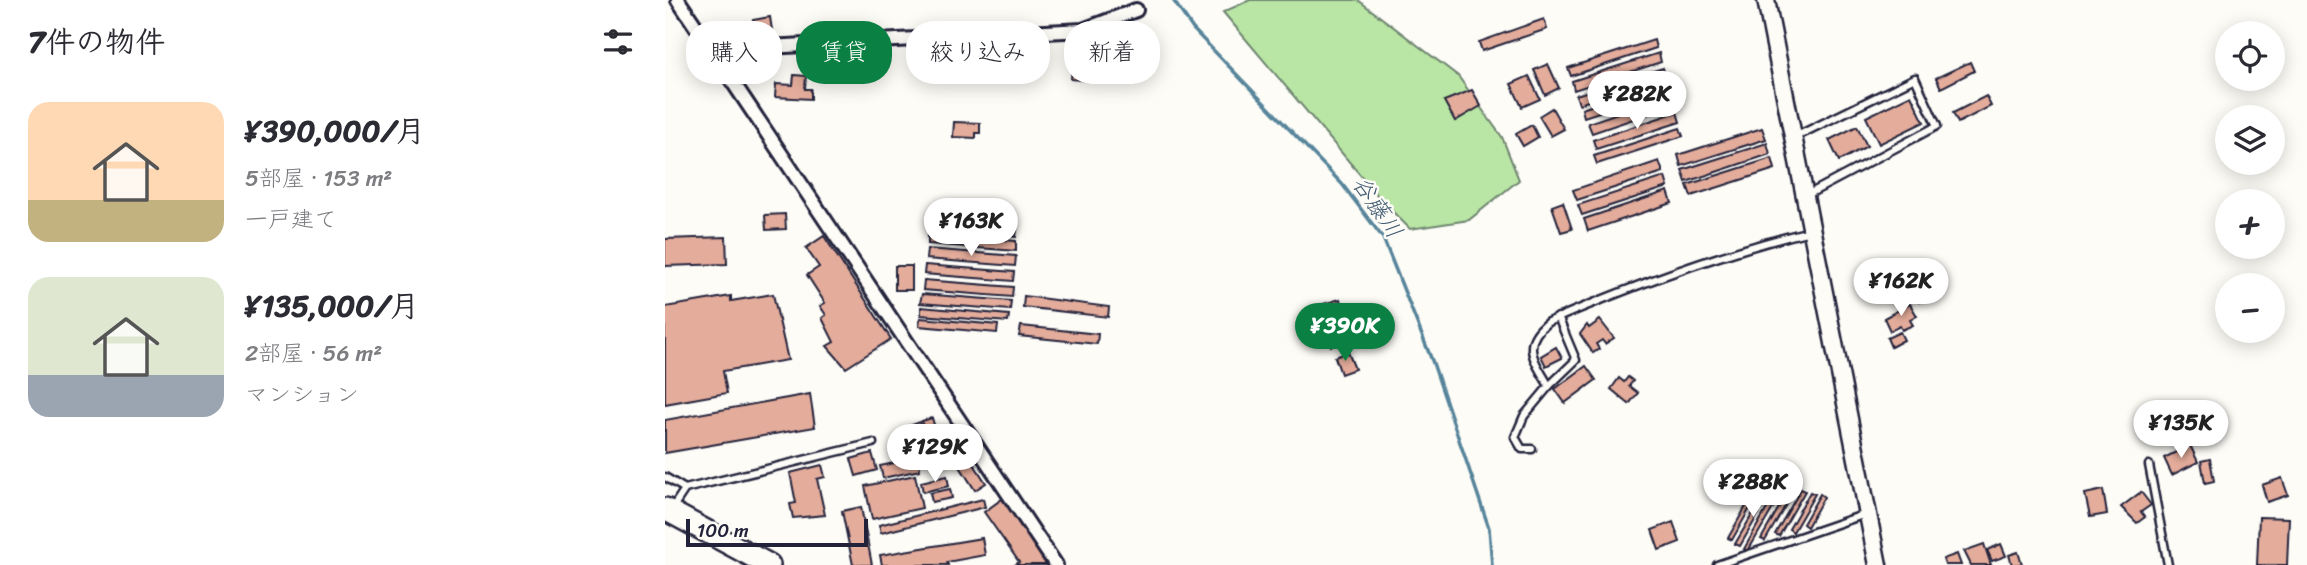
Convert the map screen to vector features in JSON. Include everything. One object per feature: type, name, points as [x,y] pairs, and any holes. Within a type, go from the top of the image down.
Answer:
[{"type":"highway","points":[[668,511],[761,563]]},
{"type":"street","points":[[678,0],[692,21]]},
{"type":"street","points":[[1766,0],[1878,565]]},
{"type":"street","points":[[782,46],[1083,30],[1136,10]]},
{"type":"street","points":[[735,84],[1056,565]]},
{"type":"lane","points":[[1794,138],[1915,78],[1937,127],[1805,196]]},
{"type":"lane","points":[[1549,386],[1531,347],[1535,332],[1558,317],[1647,281],[1745,247],[1812,230]]},
{"type":"lane","points":[[1532,449],[1522,449],[1515,437],[1524,416],[1576,360],[1558,317]]},
{"type":"lane","points":[[668,511],[685,489],[873,443]]},
{"type":"lane","points":[[2149,465],[2168,565]]},
{"type":"lane","points":[[665,477],[685,489]]},
{"type":"lane","points":[[1717,565],[1867,514]]},
{"type":"green space","points":[[1250,0],[1358,0],[1458,76],[1502,137],[1519,180],[1469,220],[1410,229],[1383,202],[1223,12]]},
{"type":"building","points":[[770,17],[771,21],[753,21]]},
{"type":"building","points":[[1544,19],[1547,29],[1482,51],[1479,42]]},
{"type":"building","points":[[1654,40],[1656,48],[1571,76],[1568,68]]},
{"type":"building","points":[[1659,53],[1661,62],[1574,90],[1572,81]]},
{"type":"building","points":[[1970,62],[1974,71],[1941,88],[1936,78]]},
{"type":"building","points":[[1548,64],[1559,88],[1545,95],[1534,70]]},
{"type":"building","points":[[1663,68],[1665,76],[1579,104],[1576,95]]},
{"type":"building","points":[[796,75],[796,84],[805,84],[805,89],[811,89],[811,99],[775,97],[776,84],[793,85]]},
{"type":"building","points":[[1529,76],[1540,99],[1522,107],[1511,84]]},
{"type":"building","points":[[1667,80],[1670,89],[1584,117],[1582,109]]},
{"type":"building","points":[[1472,90],[1481,106],[1455,121],[1444,101]]},
{"type":"building","points":[[1671,95],[1675,105],[1592,133],[1588,123]]},
{"type":"building","points":[[1911,95],[1924,122],[1879,144],[1866,117]]},
{"type":"building","points":[[1986,96],[1991,106],[1958,123],[1953,113]]},
{"type":"building","points":[[1552,108],[1564,129],[1551,136],[1539,116]]},
{"type":"building","points":[[1677,112],[1680,122],[1596,149],[1593,140]]},
{"type":"building","points":[[954,122],[980,123],[980,133],[976,133],[976,138],[953,137]]},
{"type":"building","points":[[1532,125],[1538,137],[1523,146],[1516,134]]},
{"type":"building","points":[[1857,126],[1867,146],[1839,161],[1829,140]]},
{"type":"building","points":[[1680,128],[1683,136],[1597,164],[1594,156]]},
{"type":"building","points":[[1762,128],[1766,139],[1681,166],[1678,155]]},
{"type":"building","points":[[1767,143],[1770,154],[1686,182],[1682,170]]},
{"type":"building","points":[[1772,158],[1775,169],[1691,196],[1687,185]]},
{"type":"building","points":[[1659,161],[1663,172],[1577,200],[1573,190]]},
{"type":"building","points":[[1665,177],[1668,187],[1582,215],[1578,205]]},
{"type":"building","points":[[1668,191],[1672,203],[1588,231],[1584,219]]},
{"type":"building","points":[[1563,202],[1572,229],[1561,232],[1552,206]]},
{"type":"building","points":[[785,214],[786,229],[766,230],[765,215]]},
{"type":"building","points":[[928,223],[1017,230],[1016,237],[927,230]]},
{"type":"building","points":[[928,234],[1016,241],[1016,251],[928,244]]},
{"type":"building","points":[[824,236],[891,339],[846,368],[827,346],[834,342],[822,318],[826,315],[820,306],[825,303],[807,275],[819,267],[806,248]]},
{"type":"building","points":[[726,237],[727,264],[665,266],[665,239]]},
{"type":"building","points":[[927,249],[1016,256],[1015,266],[926,259]]},
{"type":"building","points":[[925,265],[1014,272],[1013,281],[924,274]]},
{"type":"building","points":[[895,266],[912,266],[912,290],[895,290]]},
{"type":"building","points":[[1923,277],[1932,296],[1919,302],[1910,283]]},
{"type":"building","points":[[924,280],[1013,287],[1012,297],[923,290]]},
{"type":"building","points":[[773,294],[788,360],[723,371],[727,393],[665,404],[665,307],[731,296],[731,301]]},
{"type":"building","points":[[922,294],[1011,301],[1010,310],[920,303]]},
{"type":"building","points":[[1024,296],[1109,307],[1108,317],[1023,307]]},
{"type":"building","points":[[1340,299],[1348,323],[1326,331],[1317,306]]},
{"type":"building","points":[[1910,304],[1917,316],[1910,320],[1913,325],[1902,330],[1900,326],[1890,331],[1884,318]]},
{"type":"building","points":[[921,307],[1009,315],[1008,322],[921,315]]},
{"type":"building","points":[[920,318],[998,325],[997,333],[919,326]]},
{"type":"building","points":[[1600,320],[1614,338],[1605,344],[1602,340],[1596,344],[1599,349],[1593,353],[1580,334],[1587,325],[1589,328]]},
{"type":"building","points":[[1021,326],[1098,334],[1097,344],[1019,336]]},
{"type":"building","points":[[1338,330],[1341,343],[1331,346],[1328,334]]},
{"type":"building","points":[[1900,332],[1904,340],[1891,347],[1887,338]]},
{"type":"building","points":[[1556,347],[1562,358],[1546,366],[1541,356]]},
{"type":"building","points":[[1348,352],[1355,369],[1341,374],[1335,357]]},
{"type":"building","points":[[1586,366],[1596,380],[1565,403],[1555,389]]},
{"type":"building","points":[[1628,377],[1633,381],[1629,386],[1638,393],[1629,404],[1611,389],[1619,378],[1624,382]]},
{"type":"building","points":[[810,394],[815,427],[665,453],[665,420]]},
{"type":"building","points":[[932,418],[936,431],[925,434],[922,421]]},
{"type":"building","points":[[920,422],[924,434],[913,438],[909,426]]},
{"type":"building","points":[[946,428],[958,439],[945,453],[933,441]]},
{"type":"building","points":[[2190,445],[2198,462],[2172,475],[2164,458]]},
{"type":"building","points":[[963,447],[986,483],[975,490],[952,454]]},
{"type":"building","points":[[872,453],[877,470],[856,476],[851,459]]},
{"type":"building","points":[[918,458],[920,470],[883,478],[880,466]]},
{"type":"building","points":[[2210,459],[2214,481],[2205,483],[2201,461]]},
{"type":"building","points":[[822,465],[825,477],[817,479],[825,515],[793,518],[790,504],[796,503],[790,473]]},
{"type":"building","points":[[1725,466],[1727,478],[1713,481],[1710,469]]},
{"type":"building","points":[[915,475],[922,508],[872,519],[865,486]]},
{"type":"building","points":[[947,476],[949,486],[923,492],[921,482]]},
{"type":"building","points":[[2282,478],[2288,495],[2267,502],[2262,485]]},
{"type":"building","points":[[1790,488],[1794,491],[1765,541],[1761,539]]},
{"type":"building","points":[[950,489],[952,498],[932,502],[930,493]]},
{"type":"building","points":[[1778,489],[1783,491],[1748,551],[1744,549]]},
{"type":"building","points":[[1801,489],[1805,491],[1779,536],[1775,534]]},
{"type":"building","points":[[2103,490],[2107,514],[2090,517],[2085,494]]},
{"type":"building","points":[[1766,491],[1770,494],[1740,546],[1735,544]]},
{"type":"building","points":[[1810,492],[1815,494],[1793,532],[1789,529]]},
{"type":"building","points":[[2141,492],[2151,505],[2141,512],[2145,517],[2137,523],[2121,507]]},
{"type":"building","points":[[1820,494],[1824,497],[1807,527],[1803,524]]},
{"type":"building","points":[[983,499],[985,507],[881,533],[879,525]]},
{"type":"building","points":[[1002,499],[1050,565],[1015,565],[1019,562],[984,512]]},
{"type":"building","points":[[1749,501],[1753,503],[1732,540],[1728,538]]},
{"type":"building","points":[[861,507],[872,565],[853,565],[842,511]]},
{"type":"building","points":[[2259,517],[2289,518],[2287,565],[2257,565]]},
{"type":"building","points":[[1673,522],[1680,542],[1659,550],[1652,530]]},
{"type":"building","points":[[982,538],[985,555],[947,562],[948,565],[882,565],[880,555]]},
{"type":"building","points":[[1984,544],[1991,565],[1971,565],[1964,551]]},
{"type":"building","points":[[2001,544],[2006,556],[1992,561],[1987,550]]},
{"type":"building","points":[[2018,552],[2022,564],[2012,565],[2009,555]]},
{"type":"building","points":[[1957,554],[1961,565],[1945,565],[1943,559]]},
{"type":"waterway","name":"谷藤川","points":[[1173,0],[1193,29],[1342,184],[1383,238],[1433,363],[1489,528],[1492,565]]}]
